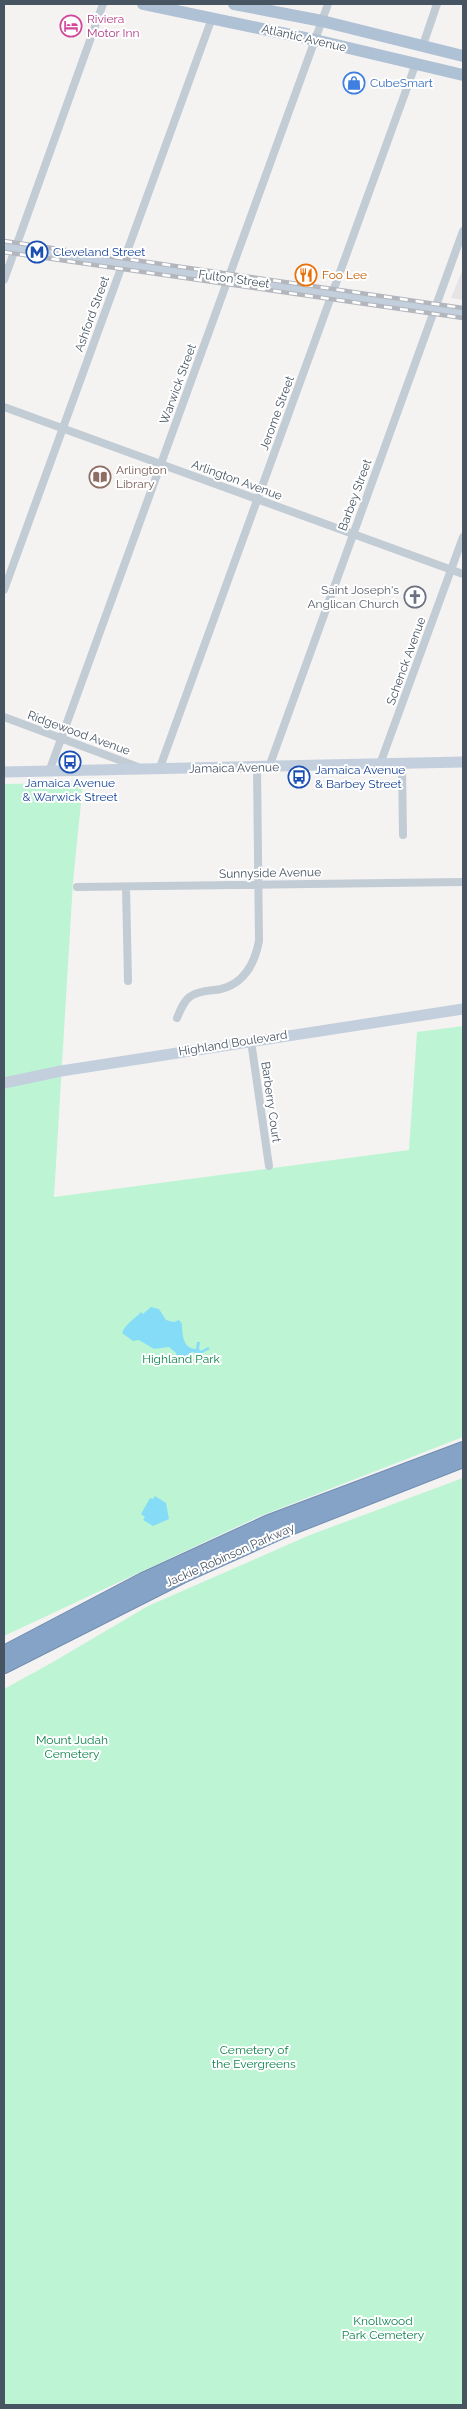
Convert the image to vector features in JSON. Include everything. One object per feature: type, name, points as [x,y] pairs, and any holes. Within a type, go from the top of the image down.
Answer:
[{"type":"highway","name":"Jackie Robinson Parkway","points":[[4,1652],[143,1580],[269,1522],[463,1449]]},
{"type":"highway","name":"Jackie Robinson Parkway","points":[[4,1666],[182,1576],[273,1535],[463,1460]]},
{"type":"main road","name":"Atlantic Avenue","points":[[143,4],[315,40],[463,75]]},
{"type":"main road","name":"Atlantic Avenue","points":[[234,4],[322,21],[463,56]]},
{"type":"main road","name":"Fulton Street","points":[[10,246],[463,313]]},
{"type":"main road","name":"Jamaica Avenue","points":[[4,772],[463,762]]},
{"type":"main road","name":"Highland Boulevard","points":[[4,1083],[61,1071],[463,1009]]},
{"type":"street","points":[[4,280],[10,246],[103,4]]},
{"type":"street","name":"Warwick Street","points":[[49,772],[328,4]]},
{"type":"street","points":[[423,45],[437,4]]},
{"type":"street","name":"Ashford Street","points":[[4,590],[212,18]]},
{"type":"street","name":"Jerome Street","points":[[153,770],[257,499],[416,63]]},
{"type":"street","name":"Barbey Street","points":[[269,767],[463,231]]},
{"type":"street","name":"Arlington Avenue","points":[[4,407],[463,574]]},
{"type":"street","name":"Schenck Avenue","points":[[380,764],[463,537]]},
{"type":"street","name":"Ridgewood Avenue","points":[[4,717],[153,770]]},
{"type":"street","points":[[402,764],[403,835]]},
{"type":"street","points":[[177,1018],[185,1003],[193,994],[223,989],[236,982],[252,965],[259,940],[256,768]]},
{"type":"street","name":"Sunnyside Avenue","points":[[77,887],[463,882]]},
{"type":"street","points":[[126,887],[128,981]]},
{"type":"street","name":"Barberry Court","points":[[251,1041],[269,1166]]},
{"type":"shaded area","points":[[463,269],[463,300],[451,298]]},
{"type":"green space","name":"Highland Park","points":[[83,783],[73,882],[54,1197],[409,1150],[417,1032],[463,1026],[463,1437],[258,1517],[4,1636],[4,784]]},
{"type":"green space","name":"Cemetery of the Evergreens","points":[[463,1478],[463,2405],[4,2405],[4,1689],[148,1606],[310,1535]]},
{"type":"water","points":[[151,1307],[159,1309],[166,1320],[174,1322],[179,1320],[182,1324],[184,1340],[188,1346],[196,1349],[197,1342],[200,1342],[199,1349],[201,1351],[208,1347],[210,1349],[200,1354],[192,1352],[187,1358],[178,1361],[176,1353],[169,1347],[154,1349],[139,1340],[133,1341],[122,1333],[128,1324],[141,1312],[143,1314]]},
{"type":"water","points":[[155,1496],[166,1503],[169,1519],[153,1526],[143,1520],[145,1517],[141,1514],[150,1498],[153,1499]]},
{"type":"railway","points":[[4,241],[463,308]]},
{"type":"railway","points":[[4,252],[463,318]]},
{"type":"place","name":"Riviera Motor Inn","points":[[71,26]]},
{"type":"place","name":"CubeSmart","points":[[354,83]]},
{"type":"place","name":"Cleveland Street","points":[[37,252]]},
{"type":"place","name":"Foo Lee","points":[[306,275]]},
{"type":"place","name":"Arlington Library","points":[[100,477]]},
{"type":"place","name":"Saint Joseph's Anglican Church","points":[[415,597]]},
{"type":"place","name":"Jamaica Avenue & Warwick Street","points":[[70,762]]},
{"type":"place","name":"Jamaica Avenue & Barbey Street","points":[[299,777]]},
{"type":"park label","name":"Mount Judah Cemetery","points":[[72,1747]]},
{"type":"park label","name":"Knollwood Park Cemetery","points":[[383,2328]]}]
